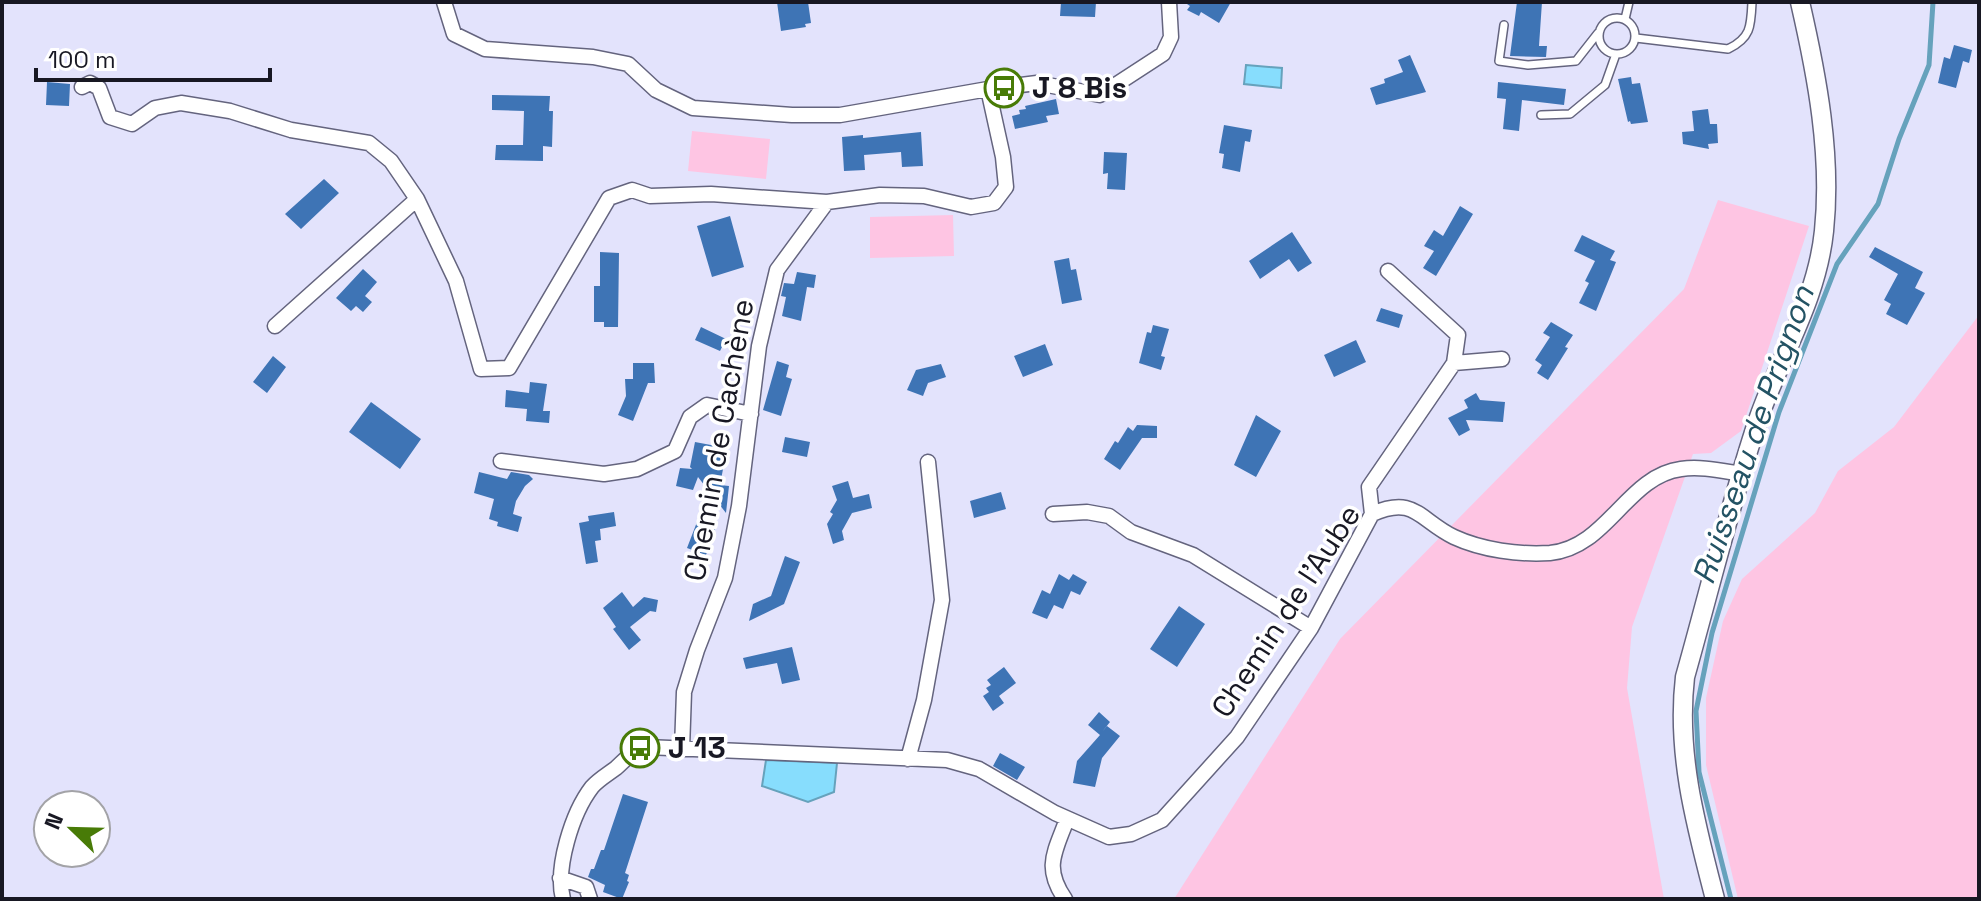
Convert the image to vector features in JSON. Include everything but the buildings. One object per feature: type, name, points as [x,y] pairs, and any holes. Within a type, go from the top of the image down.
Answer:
[{"type":"main road","points":[[1715,899],[1689,787],[1682,736],[1685,677],[1758,419],[1806,310],[1824,233],[1827,192],[1824,148],[1800,2]]},
{"type":"street","points":[[444,2],[454,34],[485,49],[593,57],[628,64],[656,90],[693,108],[792,115],[840,115],[1037,83],[1100,95],[1163,54],[1171,37],[1169,2]]},
{"type":"street","points":[[82,87],[90,83],[99,88],[110,117],[132,124],[155,108],[181,103],[230,111],[291,130],[369,143],[391,161],[417,199],[456,281],[481,369],[509,368],[609,198],[632,190],[650,196],[711,194],[827,202],[880,195],[924,196],[971,207],[994,203],[1006,187],[1003,157],[988,89]]},
{"type":"street","points":[[275,326],[417,199]]},
{"type":"street","name":"Chemin de Cachène","points":[[682,749],[684,692],[725,578],[739,506],[759,346],[777,270],[827,202]]},
{"type":"street","points":[[1372,514],[1369,487],[1454,363],[1458,335],[1388,271]]},
{"type":"street","points":[[1454,363],[1502,359]]},
{"type":"street","points":[[501,461],[604,474],[637,469],[675,451],[690,417],[707,405],[751,414]]},
{"type":"street","points":[[908,759],[924,700],[942,600],[928,462]]},
{"type":"street","name":"Chemin de l'Aube","points":[[563,899],[560,878],[564,852],[576,816],[592,787],[640,748],[947,760],[979,769],[1067,819],[1109,837],[1131,834],[1162,820],[1237,737],[1311,628],[1372,514],[1391,505],[1409,507],[1454,537],[1482,546],[1496,550],[1553,553],[1589,538],[1654,478],[1679,469],[1699,468],[1742,474]]},
{"type":"street","points":[[1053,514],[1087,512],[1109,516],[1131,532],[1193,555],[1311,628]]},
{"type":"street","points":[[1065,899],[1058,888],[1051,863],[1067,819]]},
{"type":"street","points":[[560,878],[586,887],[590,899]]},
{"type":"lane","points":[[1625,19],[1629,2]]},
{"type":"lane","points":[[1636,38],[1728,49],[1742,42],[1751,25],[1752,2]]},
{"type":"lane","points":[[1504,25],[1499,61],[1528,65],[1576,61],[1603,23],[1614,17],[1625,19],[1634,27],[1636,38],[1631,49],[1616,54],[1609,53],[1600,45],[1598,33]]},
{"type":"lane","points":[[1541,115],[1570,114],[1605,85],[1616,54]]},
{"type":"shaded area","points":[[692,131],[770,139],[766,179],[688,171]]},
{"type":"shaded area","points":[[1718,200],[1809,226],[1741,431],[1711,453],[1693,454],[1632,627],[1627,688],[1664,899],[1174,899],[1340,639],[1684,289]]},
{"type":"shaded area","points":[[953,215],[954,256],[870,258],[870,217]]},
{"type":"shaded area","points":[[1979,315],[1979,899],[1738,899],[1706,765],[1706,698],[1723,621],[1742,579],[1815,513],[1838,471],[1894,427]]},
{"type":"water","points":[[1246,65],[1282,68],[1281,88],[1244,84]]},
{"type":"water","points":[[766,760],[837,763],[834,792],[808,802],[762,786]]},
{"type":"waterway","name":"Ruisseau de Prignon","points":[[1731,899],[1699,772],[1696,711],[1712,633],[1779,412],[1837,264],[1878,204],[1899,139],[1929,65],[1933,2]]},
{"type":"place","name":"J 8 Bis","points":[[1004,88]]},
{"type":"place","name":"J 13","points":[[640,748]]}]
